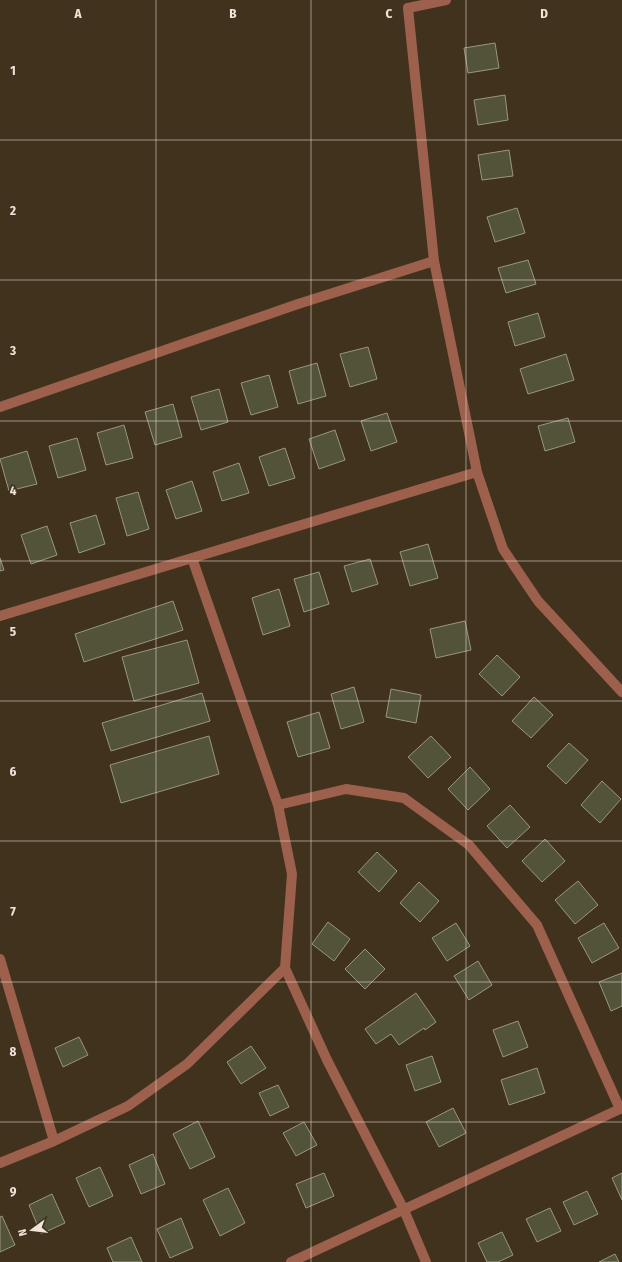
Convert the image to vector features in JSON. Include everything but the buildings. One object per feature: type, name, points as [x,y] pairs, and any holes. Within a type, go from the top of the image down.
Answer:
[{"type":"street","points":[[446,0],[408,8],[434,261],[477,472],[503,550],[538,601],[622,692]]},
{"type":"street","points":[[0,407],[290,306],[434,261]]},
{"type":"street","points":[[0,616],[477,472]]},
{"type":"street","points":[[192,558],[278,805],[292,874],[285,968],[328,1060],[404,1210],[426,1262]]},
{"type":"street","points":[[278,805],[346,789],[404,798],[469,845],[537,925],[621,1109],[290,1262]]},
{"type":"street","points":[[0,959],[54,1141]]},
{"type":"street","points":[[0,1163],[54,1141],[128,1106],[187,1064],[285,968]]}]
